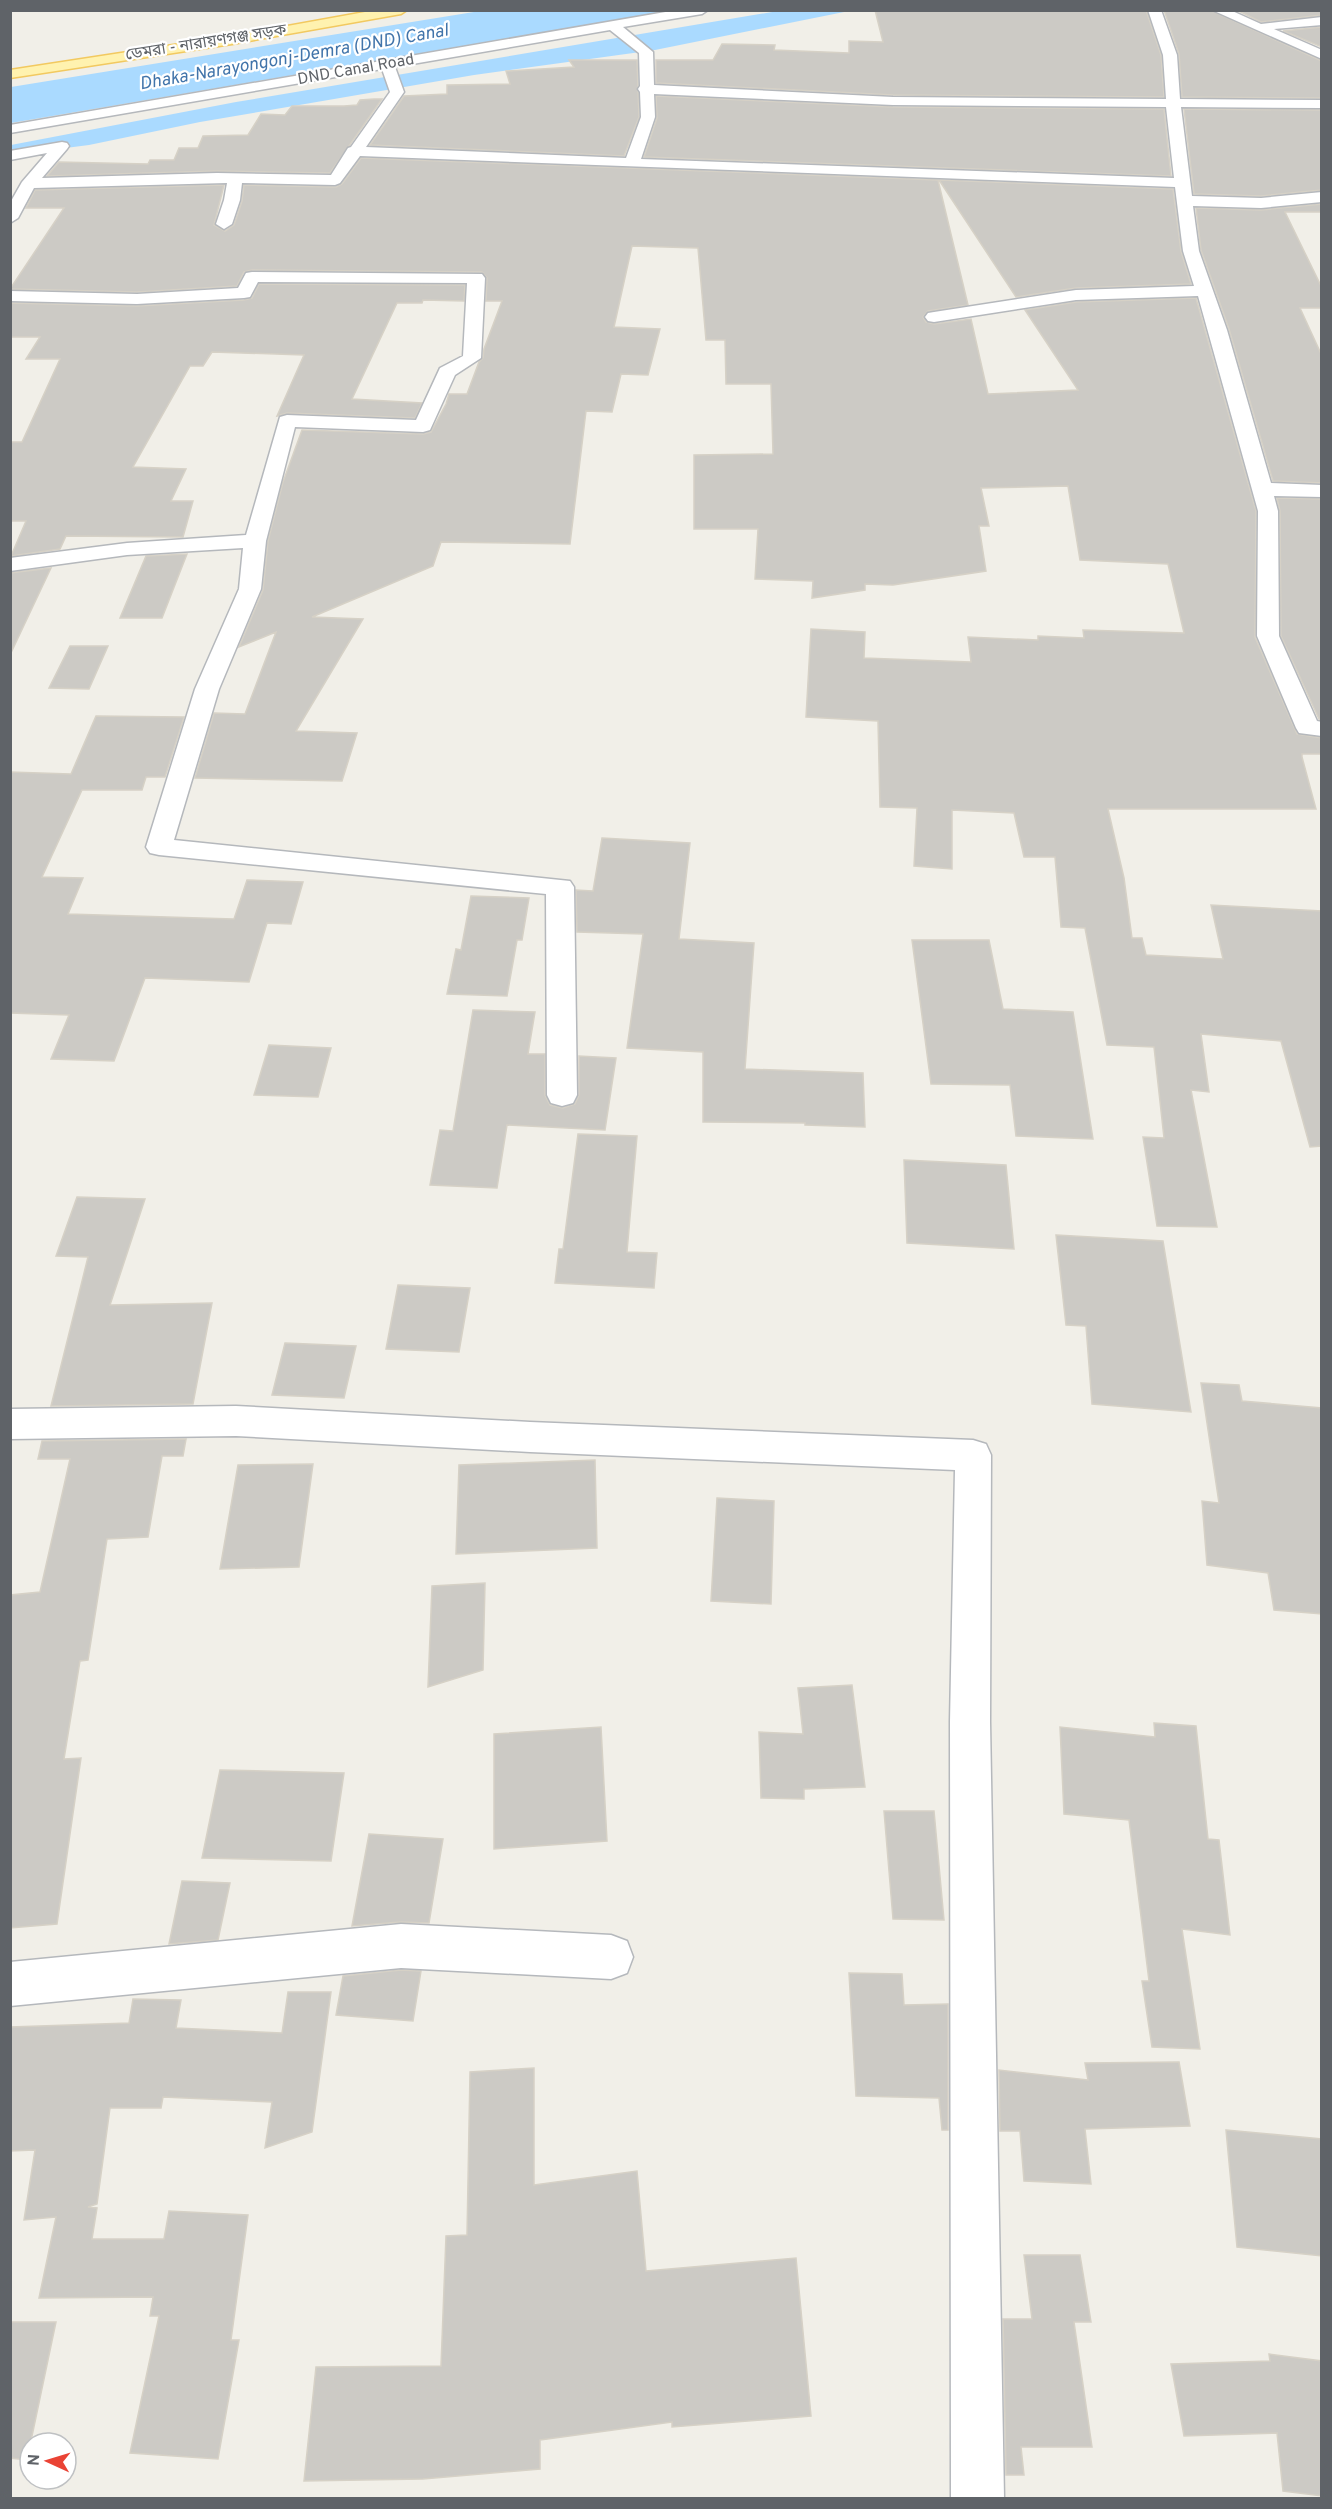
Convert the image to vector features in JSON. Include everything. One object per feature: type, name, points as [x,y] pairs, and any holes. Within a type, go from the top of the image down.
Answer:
[{"type":"main road","name":"ডেমরা - নারায়ণগঞ্জ সড়ক","points":[[10,74],[232,40],[401,10]]},
{"type":"street","name":"DND Canal Road","points":[[10,129],[702,10]]},
{"type":"street","points":[[1154,10],[1170,55],[1173,102],[1191,251],[1218,330],[1268,511],[1268,636],[1308,728],[1322,729]]},
{"type":"street","points":[[1218,10],[1322,55]]},
{"type":"street","points":[[1258,28],[1322,21]]},
{"type":"street","points":[[613,26],[645,52],[648,117],[632,163]]},
{"type":"street","points":[[30,183],[235,179],[335,180],[353,151],[397,92],[388,64]]},
{"type":"street","points":[[645,89],[893,101],[1322,105]]},
{"type":"street","points":[[10,156],[62,146],[30,183],[10,218]]},
{"type":"street","points":[[353,151],[454,153],[632,163],[953,172],[1183,183]]},
{"type":"street","points":[[224,224],[232,200],[235,179]]},
{"type":"street","points":[[1186,201],[1261,203],[1322,197]]},
{"type":"street","points":[[10,296],[137,299],[244,293],[252,277],[476,278],[472,358],[447,372],[423,426],[287,421],[255,541],[250,589],[207,689],[159,847],[561,887],[562,1095]]},
{"type":"street","points":[[934,317],[1076,296],[1204,291]]},
{"type":"street","points":[[1263,489],[1322,491]]},
{"type":"street","points":[[10,565],[127,549],[255,541]]},
{"type":"street","points":[[10,1424],[236,1421],[530,1437],[973,1455],[970,1722],[978,2499]]},
{"type":"street","points":[[10,1984],[401,1946],[611,1957]]},
{"type":"water","name":"Dhaka-Narayongonj-Demra (DND) Canal","points":[[480,11],[672,11],[11,123],[11,87]]},
{"type":"water","points":[[778,11],[849,11],[655,50],[474,75],[200,122],[89,145],[11,155],[11,145],[236,102]]},
{"type":"building","points":[[875,10],[1146,10],[1161,55],[1164,97],[893,95],[656,83],[656,60],[713,60],[722,44],[775,45],[774,50],[849,53],[849,41],[883,42]]},
{"type":"building","points":[[1164,10],[1210,10],[1322,61],[1322,98],[1182,97],[1179,54]]},
{"type":"building","points":[[1237,10],[1322,10],[1322,15],[1261,22]]},
{"type":"building","points":[[1322,27],[1322,47],[1283,31]]},
{"type":"building","points":[[569,60],[637,60],[639,117],[624,156],[370,145],[404,96],[447,94],[447,85],[510,84],[506,71],[574,67]]},
{"type":"building","points":[[656,96],[893,107],[1164,109],[1171,176],[644,157],[657,118]]},
{"type":"building","points":[[382,99],[330,173],[217,171],[47,176],[59,162],[148,164],[150,160],[174,160],[179,148],[198,148],[203,136],[248,135],[261,114],[285,115],[292,106],[357,105],[360,100]]},
{"type":"building","points":[[1184,109],[1322,110],[1322,190],[1261,196],[1194,194]]},
{"type":"building","points":[[361,158],[938,180],[968,305],[928,311],[923,317],[926,322],[934,324],[971,319],[988,394],[1078,390],[1025,310],[1076,302],[1196,298],[1256,511],[1255,637],[1297,734],[1322,738],[1322,754],[1302,754],[1316,809],[1108,809],[1124,878],[1132,938],[1142,938],[1146,955],[1223,959],[1211,905],[1322,911],[1322,1146],[1310,1147],[1281,1041],[1201,1034],[1209,1092],[1191,1090],[1217,1227],[1157,1226],[1143,1137],[1164,1138],[1154,1047],[1107,1045],[1085,928],[1061,927],[1055,857],[1024,857],[1014,813],[952,810],[952,869],[914,866],[917,808],[880,807],[878,721],[806,717],[811,629],[865,632],[864,658],[971,662],[968,637],[1038,640],[1038,636],[1084,638],[1083,630],[1184,633],[1168,564],[1080,560],[1068,486],[981,488],[989,526],[979,526],[986,571],[893,585],[865,584],[865,590],[812,598],[813,581],[755,579],[758,529],[694,529],[694,455],[773,454],[771,384],[726,384],[725,340],[706,340],[698,248],[632,246],[614,327],[660,329],[648,375],[621,374],[612,412],[586,411],[570,544],[441,542],[433,566],[312,617],[363,619],[296,731],[357,733],[342,781],[195,778],[214,713],[245,714],[276,632],[239,647],[263,590],[268,541],[283,482],[302,430],[423,434],[431,432],[449,394],[467,394],[479,362],[483,358],[484,349],[502,301],[486,301],[487,278],[482,272],[252,270],[244,272],[237,286],[137,292],[10,289],[64,208],[26,208],[35,190],[224,185],[214,225],[225,231],[234,225],[242,201],[244,185],[336,187],[342,184]]},
{"type":"building","points":[[939,180],[1173,189],[1181,251],[1191,284],[1076,288],[1016,297]]},
{"type":"building","points":[[1322,204],[1322,212],[1285,212],[1322,288],[1322,308],[1300,308],[1322,356],[1322,483],[1273,481],[1229,329],[1201,250],[1196,208],[1261,210]]},
{"type":"building","points":[[259,284],[465,285],[464,301],[423,300],[422,303],[397,303],[352,399],[422,403],[415,418],[287,413],[277,416],[304,355],[212,352],[203,366],[190,366],[133,467],[186,469],[171,501],[193,501],[183,537],[66,536],[60,549],[11,556],[26,521],[10,521],[10,442],[22,442],[60,359],[26,359],[40,337],[10,337],[10,303],[137,306],[244,300],[252,298]]},
{"type":"building","points":[[1277,498],[1322,499],[1322,720],[1319,719],[1281,636],[1280,511]]},
{"type":"building","points":[[187,554],[162,618],[120,618],[146,556]]},
{"type":"building","points":[[51,568],[10,655],[10,573]]},
{"type":"building","points":[[70,646],[108,646],[89,689],[49,688]]},
{"type":"building","points":[[96,716],[184,717],[165,777],[146,777],[142,790],[82,790],[42,877],[83,878],[68,914],[234,919],[247,880],[303,882],[291,924],[267,923],[249,982],[145,978],[114,1061],[51,1059],[69,1015],[10,1013],[10,772],[71,774]]},
{"type":"building","points":[[602,838],[690,843],[679,939],[754,943],[745,1069],[863,1073],[865,1127],[805,1125],[805,1123],[703,1122],[703,1052],[627,1048],[643,934],[577,932],[576,890],[593,891]]},
{"type":"building","points":[[471,896],[529,898],[522,940],[517,940],[507,996],[447,994],[456,949],[461,950]]},
{"type":"building","points":[[912,940],[989,940],[1003,1009],[1073,1012],[1093,1139],[1016,1136],[1010,1085],[931,1084]]},
{"type":"building","points":[[473,1010],[535,1012],[528,1054],[545,1054],[545,1095],[550,1105],[563,1108],[575,1104],[579,1095],[579,1056],[616,1058],[605,1130],[507,1125],[497,1188],[430,1185],[440,1130],[453,1131]]},
{"type":"building","points":[[269,1045],[331,1048],[318,1097],[254,1095]]},
{"type":"building","points":[[578,1134],[637,1136],[627,1252],[657,1253],[654,1288],[555,1283],[559,1249],[563,1249]]},
{"type":"building","points":[[904,1160],[1006,1165],[1014,1249],[907,1243]]},
{"type":"building","points":[[77,1197],[145,1199],[110,1305],[212,1303],[193,1404],[51,1406],[88,1257],[56,1256]]},
{"type":"building","points":[[1056,1235],[1163,1241],[1191,1412],[1092,1404],[1086,1326],[1066,1325]]},
{"type":"building","points":[[398,1285],[470,1288],[459,1352],[386,1349]]},
{"type":"building","points":[[285,1343],[356,1346],[344,1398],[272,1395]]},
{"type":"building","points":[[1201,1383],[1239,1385],[1242,1401],[1322,1408],[1322,1614],[1274,1610],[1268,1573],[1207,1565],[1202,1501],[1219,1503]]},
{"type":"building","points":[[186,1439],[183,1456],[162,1456],[148,1537],[107,1539],[88,1660],[80,1661],[64,1759],[81,1758],[57,1924],[10,1928],[10,1595],[40,1592],[70,1459],[38,1459],[42,1441]]},
{"type":"building","points":[[595,1460],[597,1548],[456,1554],[459,1465]]},
{"type":"building","points":[[313,1464],[299,1567],[220,1569],[238,1465]]},
{"type":"building","points":[[717,1498],[774,1501],[771,1604],[711,1601]]},
{"type":"building","points":[[485,1583],[483,1670],[428,1687],[432,1586]]},
{"type":"building","points":[[852,1685],[865,1787],[804,1789],[804,1799],[761,1798],[759,1732],[803,1734],[798,1688]]},
{"type":"building","points":[[1154,1723],[1196,1726],[1208,1839],[1219,1840],[1230,1935],[1182,1929],[1200,2049],[1152,2047],[1142,1981],[1149,1981],[1129,1820],[1064,1814],[1060,1727],[1155,1737]]},
{"type":"building","points":[[601,1727],[607,1841],[494,1849],[494,1734]]},
{"type":"building","points":[[220,1770],[344,1773],[331,1861],[202,1858]]},
{"type":"building","points":[[884,1811],[934,1811],[944,1920],[893,1919]]},
{"type":"building","points":[[369,1834],[443,1839],[429,1923],[401,1922],[352,1926]]},
{"type":"building","points":[[182,1881],[230,1883],[218,1940],[169,1944]]},
{"type":"building","points":[[401,1970],[421,1971],[413,2021],[336,2015],[343,1976]]},
{"type":"building","points":[[849,1973],[902,1974],[904,2005],[948,2004],[948,2130],[942,2130],[939,2098],[856,2096]]},
{"type":"building","points":[[288,1992],[331,1992],[312,2132],[265,2148],[272,2102],[163,2097],[161,2108],[110,2108],[97,2204],[88,2207],[97,2208],[92,2239],[164,2239],[169,2211],[248,2215],[231,2340],[239,2340],[218,2459],[130,2453],[159,2316],[150,2316],[153,2297],[39,2298],[56,2217],[24,2220],[35,2150],[10,2151],[10,2027],[129,2023],[133,1999],[181,2000],[176,2028],[282,2033]]},
{"type":"building","points":[[1179,2062],[1190,2126],[1085,2129],[1091,2184],[1024,2181],[1020,2131],[1000,2131],[999,2070],[1088,2080],[1085,2063]]},
{"type":"building","points":[[534,2068],[534,2185],[637,2171],[646,2271],[796,2258],[811,2416],[672,2427],[672,2422],[540,2440],[540,2469],[423,2479],[304,2481],[316,2367],[441,2366],[446,2236],[467,2235],[470,2072]]},
{"type":"building","points":[[1226,2130],[1322,2139],[1322,2256],[1237,2247]]},
{"type":"building","points":[[1024,2255],[1080,2255],[1091,2322],[1074,2322],[1092,2447],[1021,2447],[1024,2475],[1006,2475],[1003,2319],[1032,2319]]},
{"type":"building","points":[[10,2322],[56,2322],[33,2431],[18,2431],[18,2459],[10,2458]]},
{"type":"building","points":[[1269,2354],[1322,2361],[1322,2496],[1283,2491],[1277,2433],[1184,2436],[1171,2364],[1270,2361]]}]
